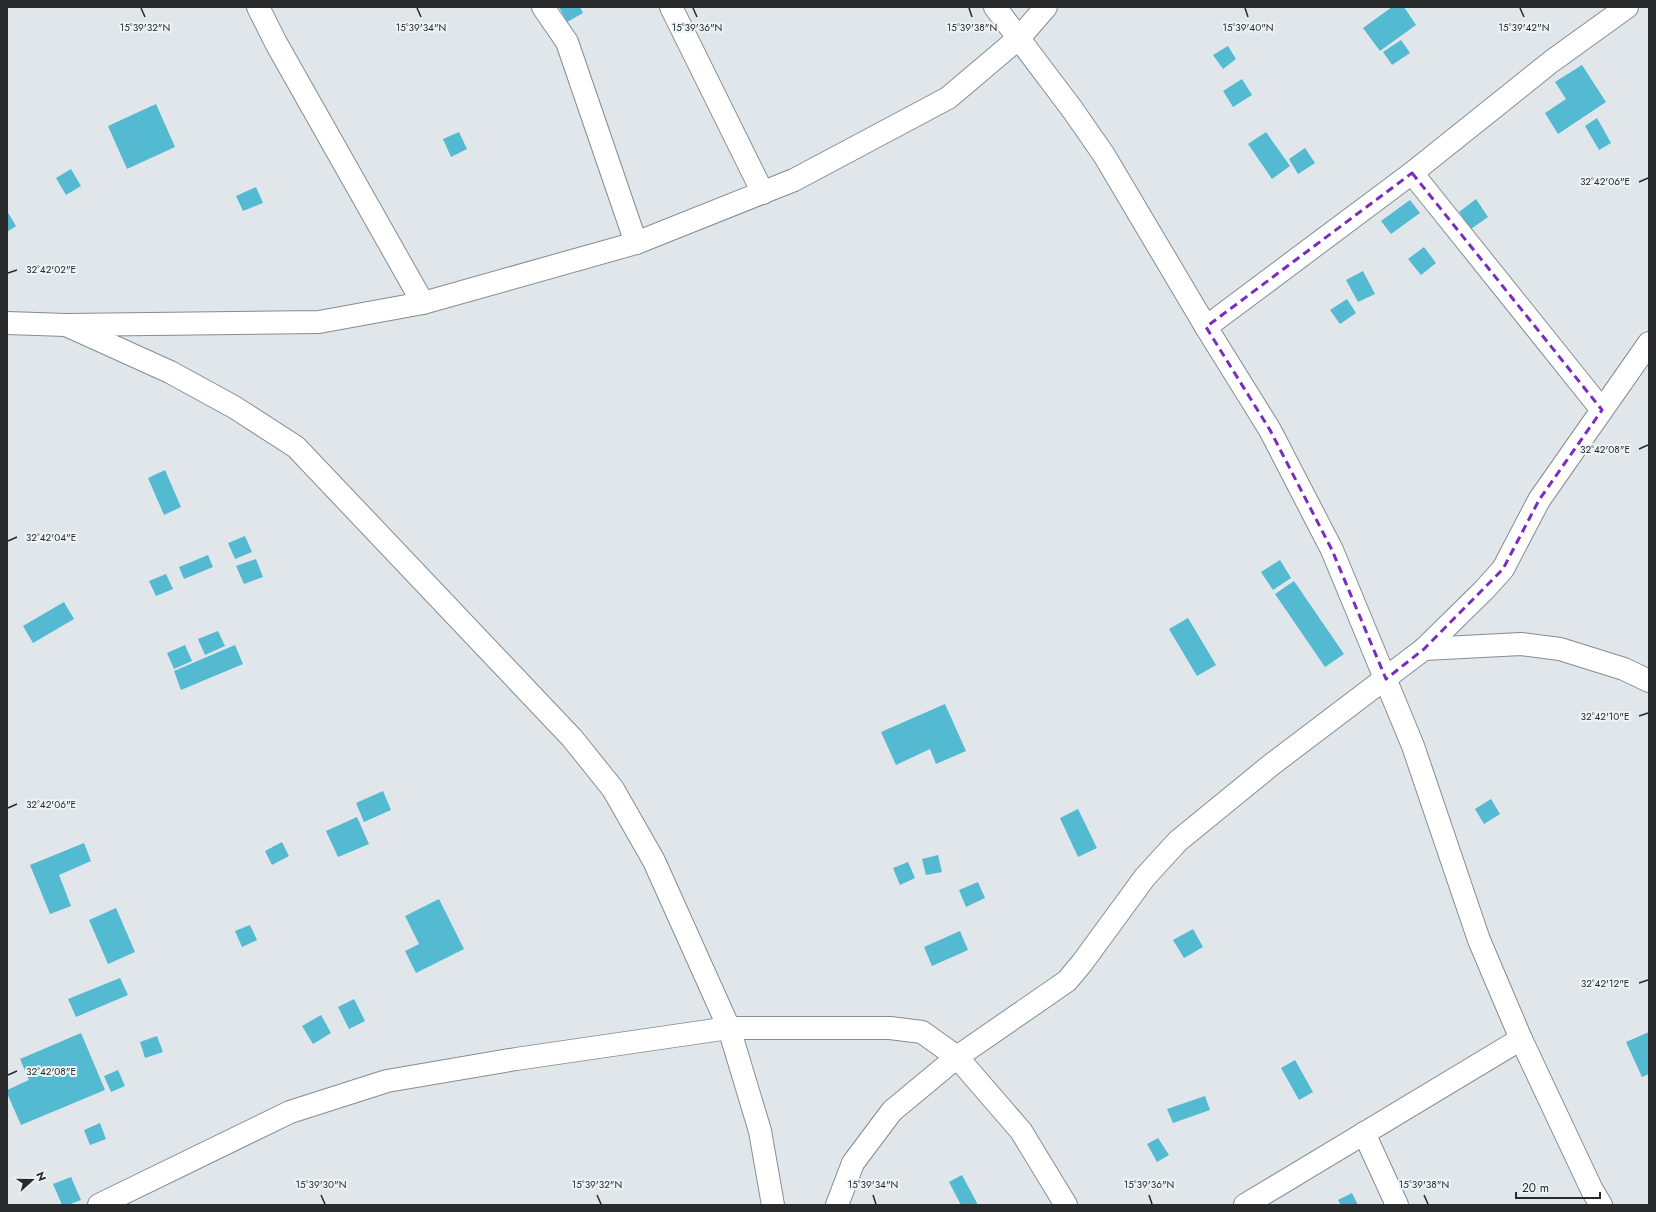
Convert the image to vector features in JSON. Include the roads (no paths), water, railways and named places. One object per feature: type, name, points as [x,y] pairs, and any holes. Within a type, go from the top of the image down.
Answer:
[{"type":"street","points":[[258,7],[276,43],[423,303]]},
{"type":"street","points":[[543,7],[567,42],[636,243]]},
{"type":"street","points":[[672,7],[763,193]]},
{"type":"street","points":[[996,7],[1104,155],[1206,327],[1270,430],[1328,543],[1413,746],[1479,940],[1521,1039],[1592,1190],[1601,1205]]},
{"type":"street","points":[[7,323],[66,325],[319,322],[423,303],[636,243],[794,180],[948,98],[1019,38],[1046,7]]},
{"type":"street","points":[[1206,327],[1412,173],[1592,30],[1627,7]]},
{"type":"street","points":[[1412,173],[1602,410]]},
{"type":"street","points":[[66,325],[170,372],[234,407],[296,447],[349,500],[572,738],[613,789],[654,861],[729,1028],[760,1131],[772,1205]]},
{"type":"street","points":[[837,1205],[853,1163],[892,1111],[957,1057],[1066,981],[1082,963],[1145,877],[1178,841],[1271,764],[1424,649],[1484,590],[1503,569],[1539,500],[1649,343]]},
{"type":"street","points":[[1424,649],[1521,644],[1560,649],[1624,669],[1649,681]]},
{"type":"street","points":[[99,1205],[290,1112],[387,1081],[516,1059],[729,1028],[898,1029],[922,1032],[957,1057],[1021,1131],[1066,1205]]},
{"type":"street","points":[[1245,1205],[1521,1039]]},
{"type":"street","points":[[1364,1133],[1397,1205]]}]
